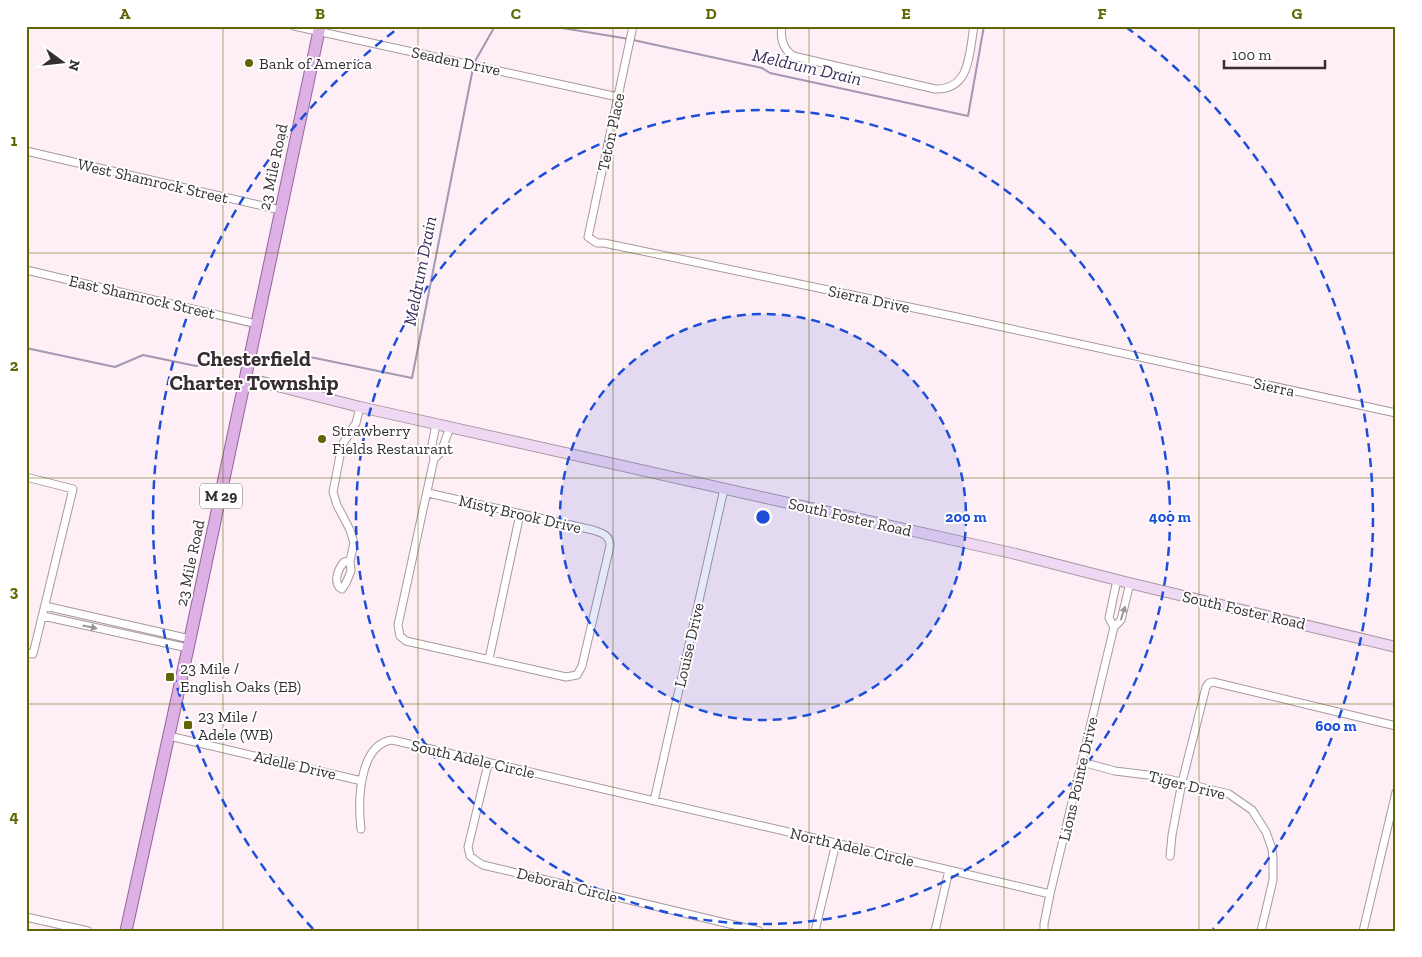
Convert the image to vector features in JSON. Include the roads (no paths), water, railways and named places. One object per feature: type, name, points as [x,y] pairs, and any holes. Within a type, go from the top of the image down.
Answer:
[{"type":"main road","name":"23 Mile Road","points":[[126,931],[320,29]]},
{"type":"street","name":"Seaden Drive","points":[[294,26],[320,29],[618,97]]},
{"type":"street","name":"Teton Place","points":[[588,237],[633,26]]},
{"type":"street","points":[[782,26],[781,37],[783,44],[789,53],[798,58],[935,89],[954,86],[962,78],[966,68],[974,26]]},
{"type":"street","name":"West Shamrock Street","points":[[26,151],[280,210]]},
{"type":"street","name":"Sierra Drive","points":[[588,237],[597,243],[952,316],[1152,360]]},
{"type":"street","name":"East Shamrock Street","points":[[26,270],[257,324]]},
{"type":"street","name":"Sierra","points":[[1152,360],[1396,413]]},
{"type":"street","name":"South Foster Road","points":[[246,378],[360,407],[1016,554],[1117,580],[1396,646]]},
{"type":"street","points":[[350,561],[344,562],[338,575],[337,585],[342,588],[351,571],[350,561],[354,548],[353,537],[337,505],[333,492],[342,445],[356,423],[360,407]]},
{"type":"street","points":[[436,424],[432,445],[434,459],[398,625],[400,636],[406,641],[489,658],[520,514]]},
{"type":"street","points":[[434,459],[441,452],[450,427]]},
{"type":"street","points":[[26,477],[74,488],[46,606],[30,654]]},
{"type":"street","name":"Louise Drive","points":[[654,801],[724,490]]},
{"type":"street","name":"Misty Brook Drive","points":[[428,493],[593,530],[606,535],[609,539],[610,546],[582,666],[577,675],[566,677],[489,658]]},
{"type":"street","points":[[1117,580],[1109,618],[1114,627],[1121,620],[1130,583]]},
{"type":"street","points":[[46,606],[189,643]]},
{"type":"street","points":[[43,616],[189,643]]},
{"type":"street","name":"Lions Pointe Drive","points":[[1044,931],[1050,894],[1114,627]]},
{"type":"street","points":[[1170,856],[1182,782],[1206,687],[1209,683],[1213,682],[1396,726]]},
{"type":"street","name":"Adelle Drive","points":[[169,736],[362,781]]},
{"type":"street","name":"South Adele Circle","points":[[361,829],[358,808],[362,781],[368,760],[376,748],[385,741],[392,740],[488,764],[654,801]]},
{"type":"street","name":"Tiger Drive","points":[[1082,762],[1115,770],[1156,776],[1229,794],[1247,805],[1262,824],[1272,849],[1274,872],[1261,931]]},
{"type":"street","name":"Deborah Circle","points":[[488,764],[468,847],[470,856],[478,862],[527,876],[759,931]]},
{"type":"street","points":[[1363,931],[1396,792]]},
{"type":"street","name":"North Adele Circle","points":[[654,801],[1050,894]]},
{"type":"street","points":[[815,931],[836,843]]},
{"type":"street","points":[[935,931],[949,870]]},
{"type":"street","points":[[26,917],[88,931]]},
{"type":"waterway","name":"Meldrum Drain","points":[[474,63],[495,26]]},
{"type":"waterway","name":"Meldrum Drain","points":[[550,26],[629,39]]},
{"type":"waterway","name":"Meldrum Drain","points":[[633,40],[762,68],[770,73],[968,116],[984,26]]},
{"type":"waterway","name":"Meldrum Drain","points":[[265,361],[310,357],[412,378],[473,68]]},
{"type":"waterway","name":"Meldrum Drain","points":[[26,348],[115,367],[143,355],[196,366],[231,357]]},
{"type":"place","name":"Bank of America","points":[[249,63]]},
{"type":"place","name":"Strawberry Fields Restaurant","points":[[322,439]]},
{"type":"place","name":"23 Mile / English Oaks (EB)","points":[[170,677]]},
{"type":"place","name":"23 Mile / Adele (WB)","points":[[188,725]]},
{"type":"district","name":"Chesterfield Charter Township","points":[[254,370]]}]
